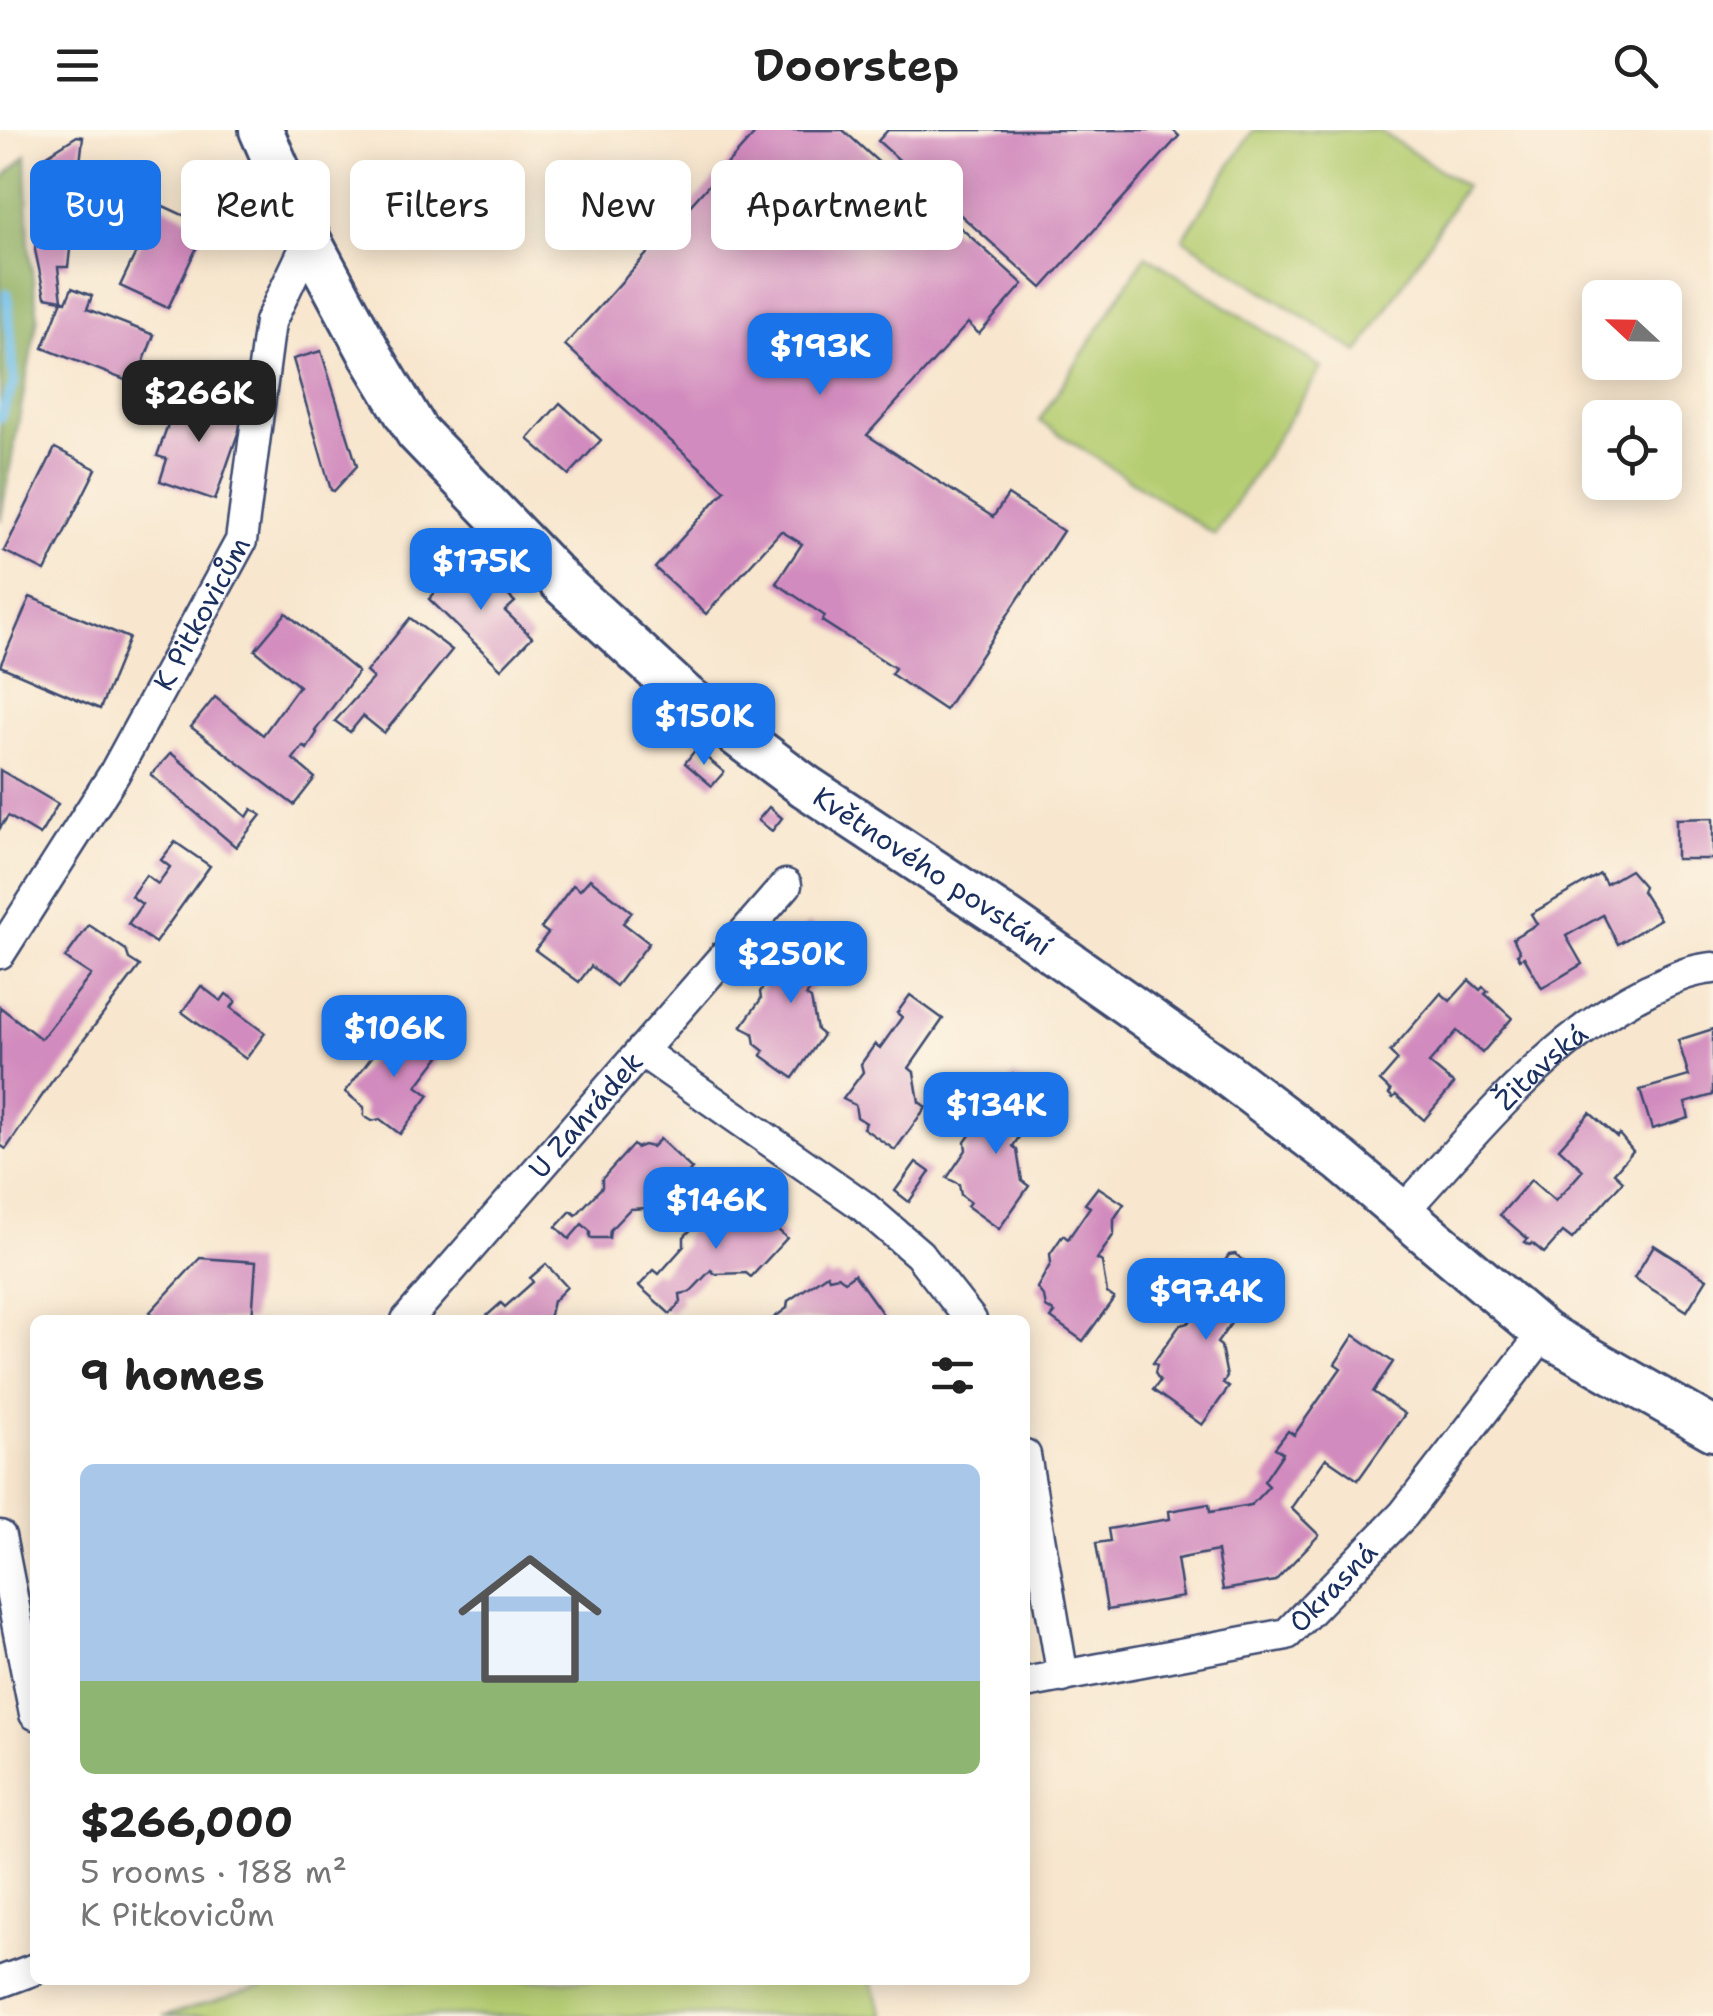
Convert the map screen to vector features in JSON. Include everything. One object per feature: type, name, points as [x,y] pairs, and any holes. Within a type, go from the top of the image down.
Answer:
[{"type":"street","name":"Květnového povstání","points":[[261,130],[274,160]]},
{"type":"street","name":"K Pitkovicům","points":[[0,953],[114,774],[242,541],[270,322],[305,250]]},
{"type":"street","name":"Květnového povstání","points":[[315,250],[372,357],[418,432],[564,584],[684,696],[805,786],[1004,918],[1220,1069],[1403,1211],[1544,1332],[1713,1429]]},
{"type":"street","points":[[641,1051],[786,885]]},
{"type":"street","name":"Žitavská","points":[[1403,1211],[1534,1071],[1610,1009],[1691,970],[1713,968]]},
{"type":"street","name":"U Zahrádek","points":[[410,1315],[641,1051],[862,1206],[919,1254],[967,1315]]},
{"type":"street","name":"Okrasná","points":[[1030,1682],[1287,1634],[1404,1514],[1544,1332]]},
{"type":"street","points":[[1030,1485],[1063,1677]]},
{"type":"street","points":[[0,1536],[30,1689]]},
{"type":"street","points":[[0,1982],[30,1972]]},
{"type":"green space","points":[[1253,130],[1378,130],[1465,186],[1359,353],[1183,239]]},
{"type":"green space","points":[[26,155],[29,246],[38,317],[0,521],[0,181]]},
{"type":"green space","points":[[1146,255],[1322,368],[1215,535],[1039,421]]},
{"type":"green space","points":[[267,1985],[872,1985],[885,2016],[163,2016]]},
{"type":"building","points":[[758,130],[843,130],[876,160],[731,160]]},
{"type":"building","points":[[888,130],[1173,130],[1179,136],[1042,288],[963,217],[963,160],[899,160],[878,141]]},
{"type":"building","points":[[77,136],[83,137],[80,160],[44,160]]},
{"type":"building","points":[[711,182],[711,250],[963,250],[963,230],[1023,284],[979,334],[968,323],[867,435],[993,517],[1008,495],[1063,531],[945,710],[891,674],[895,668],[822,621],[825,616],[776,583],[802,544],[781,531],[706,614],[655,568],[725,490],[565,345],[650,250],[691,250],[691,205]]},
{"type":"building","points":[[161,205],[181,214],[181,250],[196,250],[168,308],[120,286],[137,250],[161,250]]},
{"type":"building","points":[[35,250],[70,250],[68,267],[58,267],[62,300],[45,297]]},
{"type":"building","points":[[72,288],[92,296],[87,309],[154,335],[135,384],[43,348],[62,300],[66,302]]},
{"type":"building","points":[[321,351],[357,466],[334,491],[293,359]]},
{"type":"building","points":[[189,394],[245,413],[215,500],[160,481],[167,459],[157,456],[178,395],[188,398]]},
{"type":"building","points":[[560,403],[601,440],[569,475],[528,439]]},
{"type":"building","points":[[55,448],[96,469],[45,571],[4,551]]},
{"type":"building","points":[[469,557],[515,602],[505,611],[532,637],[501,669],[429,599]]},
{"type":"building","points":[[30,597],[129,638],[100,709],[0,666]]},
{"type":"building","points":[[286,613],[358,672],[315,731],[307,749],[303,746],[293,759],[315,778],[294,805],[191,727],[215,697],[263,735],[299,686],[255,650]]},
{"type":"building","points":[[410,618],[452,650],[384,733],[363,716],[350,732],[335,721],[373,678],[366,672]]},
{"type":"building","points":[[696,749],[724,772],[712,786],[685,763]]},
{"type":"building","points":[[171,753],[247,817],[252,809],[261,815],[236,847],[151,775]]},
{"type":"building","points":[[0,770],[58,804],[40,835],[8,816],[0,828]]},
{"type":"building","points":[[769,807],[782,818],[772,831],[758,820]]},
{"type":"building","points":[[1713,818],[1713,859],[1676,859],[1676,819]]},
{"type":"building","points":[[175,842],[210,866],[155,943],[128,924],[142,904],[131,896],[146,875],[158,884],[170,867],[161,860]]},
{"type":"building","points":[[1630,870],[1644,886],[1642,891],[1660,919],[1618,944],[1603,915],[1566,936],[1582,964],[1542,988],[1524,957],[1520,959],[1517,954],[1520,952],[1513,938],[1537,924],[1531,914],[1600,874],[1606,884]]},
{"type":"building","points":[[590,879],[632,912],[623,923],[649,943],[616,986],[591,966],[579,982],[535,950],[548,933],[541,928],[573,885],[580,890]]},
{"type":"building","points":[[808,923],[834,942],[823,957],[824,971],[806,996],[811,999],[817,1030],[823,1035],[793,1078],[761,1055],[764,1051],[755,1044],[753,1033],[741,1027],[761,999],[760,992],[773,972],[778,976],[800,945],[795,941]]},
{"type":"building","points":[[89,925],[126,950],[129,959],[140,966],[6,1149],[0,1145],[0,1007],[41,1039],[91,975],[65,958]]},
{"type":"building","points":[[1469,980],[1480,990],[1483,987],[1488,991],[1485,994],[1512,1018],[1482,1053],[1457,1031],[1429,1063],[1454,1084],[1424,1120],[1396,1095],[1393,1098],[1380,1081],[1398,1060],[1390,1052],[1441,993],[1450,1001]]},
{"type":"building","points":[[201,986],[221,1001],[226,994],[236,1001],[231,1008],[265,1033],[246,1059],[182,1012]]},
{"type":"building","points":[[910,995],[943,1019],[909,1068],[914,1072],[919,1102],[926,1107],[895,1150],[863,1128],[866,1123],[857,1117],[855,1105],[843,1099],[863,1072],[861,1064],[875,1044],[880,1048],[902,1017],[897,1013]]},
{"type":"building","points":[[397,1024],[440,1056],[417,1086],[429,1095],[400,1134],[380,1119],[372,1121],[364,1116],[364,1107],[345,1092]]},
{"type":"building","points":[[1713,1029],[1713,1095],[1685,1103],[1689,1118],[1652,1129],[1640,1090],[1689,1076],[1678,1040]]},
{"type":"building","points":[[1013,1074],[1039,1092],[1029,1107],[1029,1122],[1013,1146],[1022,1181],[1029,1186],[999,1229],[967,1206],[970,1202],[961,1195],[959,1184],[947,1178],[966,1150],[965,1142],[979,1123],[983,1126],[1005,1095],[1000,1092]]},
{"type":"building","points":[[1590,1113],[1617,1137],[1619,1134],[1633,1151],[1614,1173],[1623,1181],[1572,1239],[1563,1232],[1544,1253],[1525,1242],[1528,1239],[1500,1215],[1531,1180],[1555,1201],[1570,1185],[1583,1170],[1559,1148]]},
{"type":"building","points":[[660,1139],[692,1169],[665,1200],[665,1207],[630,1209],[610,1230],[609,1238],[590,1238],[590,1231],[582,1224],[569,1239],[556,1227],[571,1211],[576,1215],[633,1145],[652,1147]]},
{"type":"building","points":[[916,1162],[930,1172],[909,1202],[895,1191]]},
{"type":"building","points":[[1098,1187],[1124,1204],[1114,1219],[1114,1234],[1097,1259],[1102,1262],[1107,1293],[1114,1298],[1083,1341],[1051,1318],[1055,1313],[1046,1307],[1037,1288],[1051,1263],[1050,1254],[1063,1235],[1068,1239],[1090,1207],[1085,1204]]},
{"type":"building","points":[[743,1198],[787,1238],[751,1277],[746,1273],[715,1274],[711,1270],[690,1292],[680,1294],[681,1302],[670,1314],[639,1286],[654,1270],[659,1274],[684,1246],[684,1237],[716,1203],[720,1207],[726,1203],[735,1206]]},
{"type":"building","points":[[1654,1245],[1707,1279],[1687,1311],[1634,1278]]},
{"type":"building","points":[[1235,1254],[1257,1270],[1261,1291],[1243,1316],[1239,1312],[1217,1343],[1227,1377],[1223,1383],[1229,1387],[1202,1425],[1153,1390],[1160,1381],[1155,1373],[1157,1365],[1153,1363],[1210,1292],[1205,1289],[1229,1255]]},
{"type":"building","points":[[200,1258],[256,1262],[252,1315],[150,1312]]},
{"type":"building","points":[[546,1264],[567,1287],[553,1301],[550,1315],[488,1315],[501,1303],[505,1307],[533,1282],[530,1278]]},
{"type":"building","points":[[827,1274],[829,1278],[838,1276],[845,1281],[854,1274],[883,1315],[778,1315],[787,1308],[788,1301]]},
{"type":"building","points":[[1354,1335],[1393,1362],[1373,1392],[1405,1414],[1358,1480],[1326,1458],[1291,1508],[1319,1535],[1275,1581],[1223,1590],[1217,1551],[1177,1559],[1183,1597],[1107,1610],[1096,1543],[1110,1541],[1108,1529],[1170,1519],[1169,1511],[1209,1504],[1210,1512],[1251,1505],[1269,1486],[1264,1481],[1283,1453],[1275,1448],[1288,1431],[1294,1435],[1341,1368],[1335,1364]]},
{"type":"waterway","points":[[0,417],[14,383],[7,294]]}]
